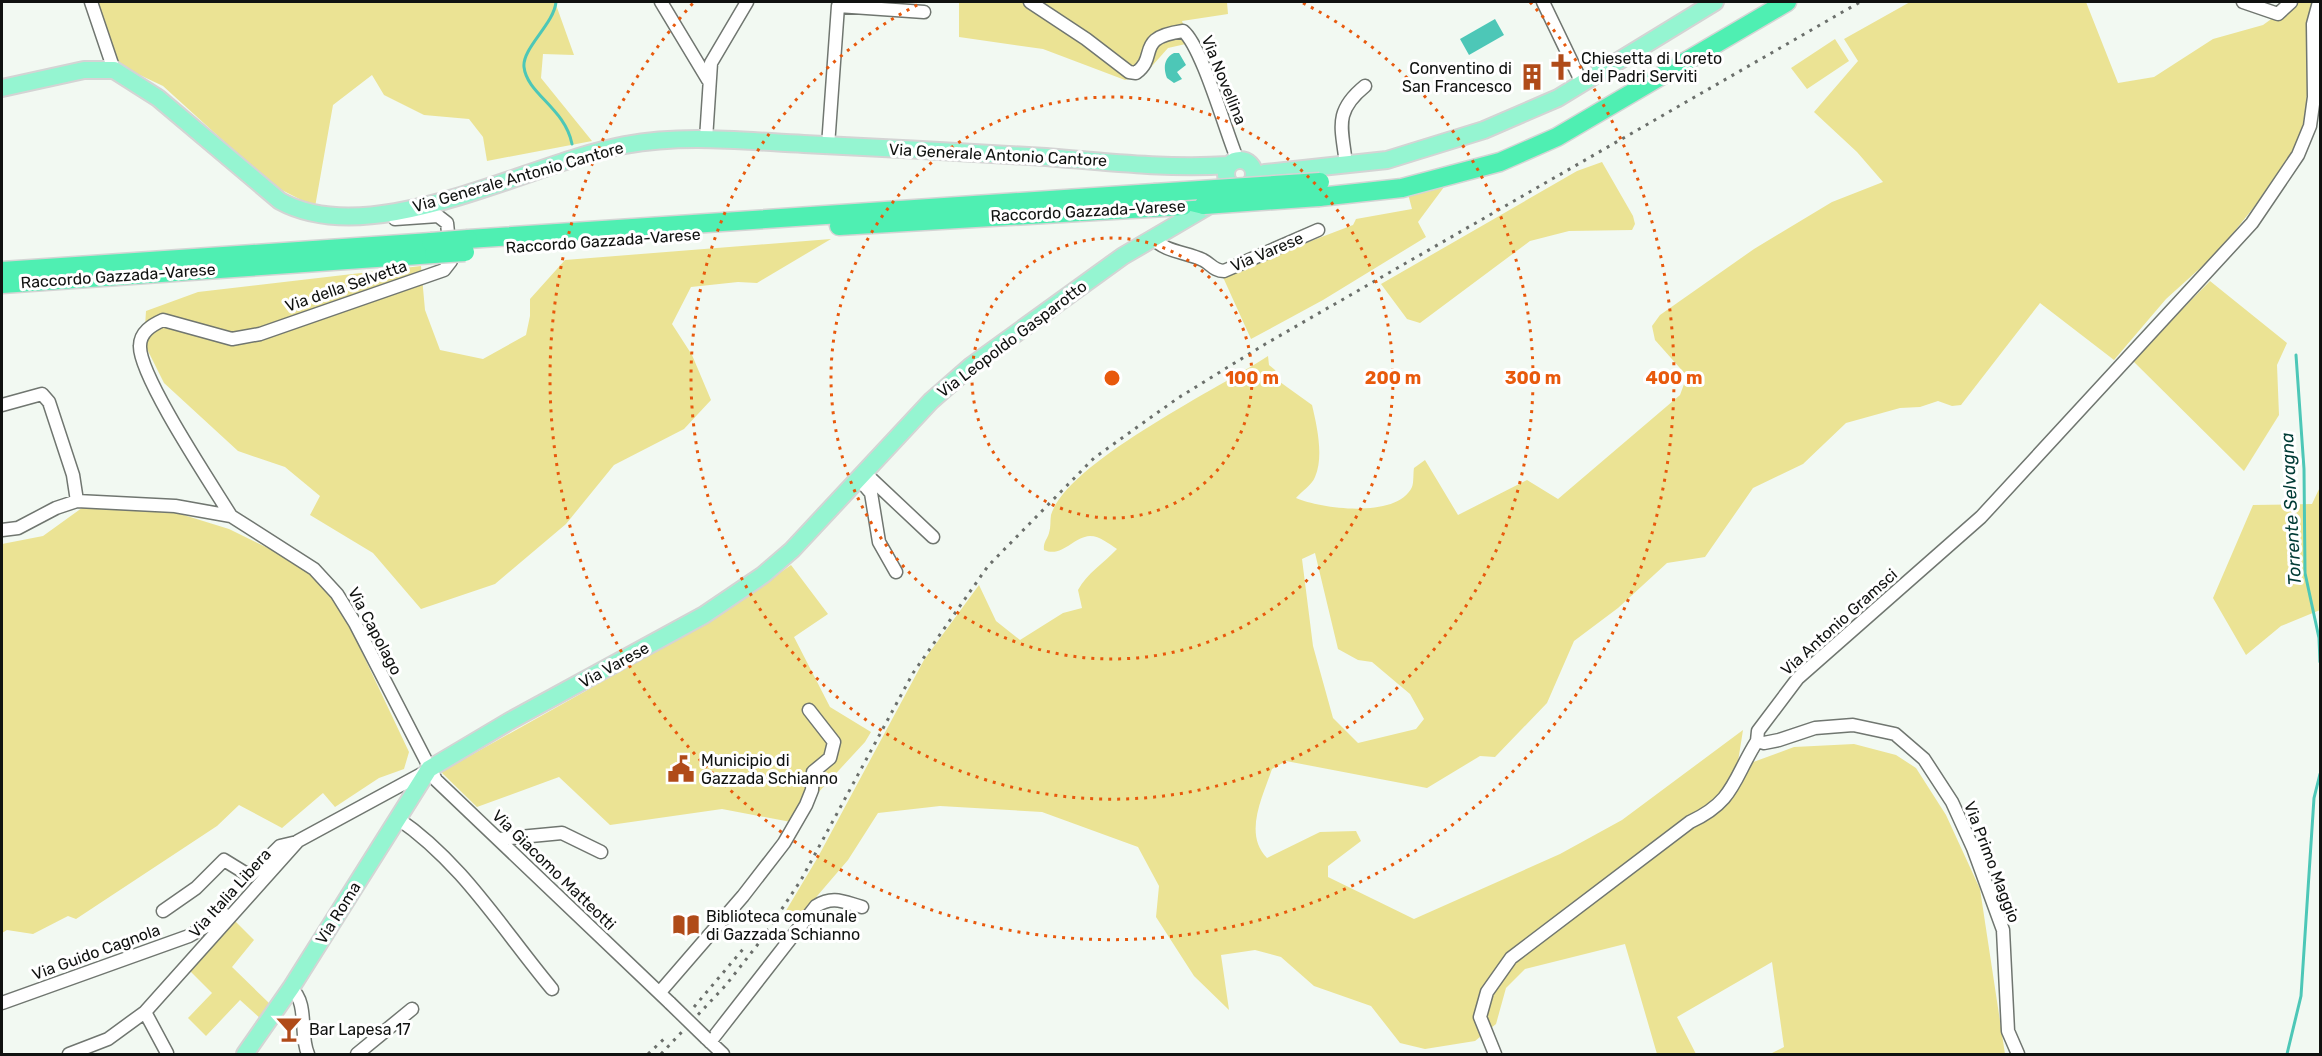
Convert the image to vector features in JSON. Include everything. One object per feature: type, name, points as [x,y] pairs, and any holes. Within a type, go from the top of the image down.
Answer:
[{"type":"highway","name":"Raccordo Gazzada-Varese","points":[[1117,202],[1154,193],[1319,190],[1370,193],[1434,181],[1500,162],[1557,137],[1787,2]]},
{"type":"highway","name":"Raccordo Gazzada-Varese","points":[[2,284],[469,245],[673,236],[1117,202],[1204,206],[1319,190]]},
{"type":"highway","name":"Raccordo Gazzada-Varese","points":[[1154,193],[1204,206]]},
{"type":"highway","name":"Raccordo Gazzada-Varese","points":[[2,271],[433,248]]},
{"type":"main road","name":"Via Leopoldo Gasparotto","points":[[792,550],[931,401],[971,366],[1071,292],[1204,206],[1242,175],[1387,160],[1484,130],[1558,98],[1712,2]]},
{"type":"main road","points":[[2,88],[84,70],[114,70]]},
{"type":"main road","name":"Via Generale Antonio Cantore","points":[[114,70],[158,99],[280,201],[297,211],[318,216],[392,212],[432,205],[580,156],[624,145],[668,139],[706,139],[1193,167],[1242,175]]},
{"type":"main road","name":"Via Varese","points":[[429,769],[508,722],[704,615],[764,575],[792,550]]},
{"type":"main road","name":"Via Roma","points":[[245,1054],[291,988],[429,769]]},
{"type":"street","points":[[91,2],[114,70]]},
{"type":"street","points":[[661,2],[708,80]]},
{"type":"street","points":[[706,139],[708,80],[711,63],[747,2]]},
{"type":"street","name":"Via Novellina","points":[[1030,2],[1129,72],[1136,73],[1141,70],[1155,40],[1164,34],[1183,31],[1188,35],[1220,110],[1242,175]]},
{"type":"street","points":[[1543,2],[1582,83]]},
{"type":"street","points":[[2243,2],[2278,14],[2291,2]]},
{"type":"street","name":"Via Antonio Gramsci","points":[[1495,1054],[1480,1017],[1486,992],[1511,958],[1690,822],[1712,812],[1728,797],[1757,741],[1758,731],[1798,678],[1981,517],[2252,223],[2298,155],[2310,126],[2314,97],[2313,24],[2319,2]]},
{"type":"street","points":[[828,146],[838,4],[924,12]]},
{"type":"street","points":[[1346,164],[1342,111],[1350,98],[1365,86]]},
{"type":"street","name":"Via della Selvetta","points":[[151,326],[163,320],[232,339],[260,334],[444,270],[451,261],[447,223],[438,216],[395,219],[392,212]]},
{"type":"street","name":"Via Varese","points":[[1153,238],[1160,246],[1193,255],[1217,271],[1224,271],[1318,230]]},
{"type":"street","name":"Via Capolago","points":[[151,326],[144,332],[140,344],[143,362],[157,391],[231,516]]},
{"type":"street","points":[[2,405],[42,394],[49,402],[73,475],[77,501]]},
{"type":"street","points":[[862,476],[933,537]]},
{"type":"street","points":[[862,476],[871,493],[879,542],[896,572]]},
{"type":"street","name":"Via Capolago","points":[[2,530],[18,528],[56,508],[77,501],[175,507],[231,516],[314,569],[337,594],[429,769]]},
{"type":"street","points":[[660,992],[784,843],[806,805],[812,790],[813,772],[830,758],[834,742],[809,710]]},
{"type":"street","name":"Via Primo Maggio","points":[[1757,741],[1764,743],[1779,740],[1815,728],[1853,725],[1894,734],[1924,759],[1952,802],[1973,848],[2003,930],[2008,1031],[2018,1054]]},
{"type":"street","name":"Via Giacomo Matteotti","points":[[429,769],[436,780],[723,1054]]},
{"type":"street","name":"Via Italia Libera","points":[[69,1054],[108,1039],[145,1012],[298,841],[325,824],[429,769]]},
{"type":"street","points":[[397,818],[449,860],[552,989]]},
{"type":"street","points":[[499,839],[562,833],[601,852]]},
{"type":"street","points":[[162,911],[196,888],[224,860],[250,876],[280,846],[298,841]]},
{"type":"street","points":[[708,1040],[816,906],[827,899],[835,899],[862,907]]},
{"type":"street","name":"Via Guido Cagnola","points":[[2,1003],[99,966],[189,936],[233,911]]},
{"type":"street","points":[[291,988],[300,1000],[303,1039],[308,1054]]},
{"type":"street","points":[[357,1054],[412,1009]]},
{"type":"street","points":[[145,1012],[168,1053]]},
{"type":"shaded area","points":[[88,2],[555,2],[574,55],[543,54],[541,78],[592,141],[487,161],[483,137],[469,119],[424,115],[384,95],[372,75],[333,105],[315,207],[272,185],[163,86],[104,58]]},
{"type":"shaded area","points":[[959,2],[1227,2],[1228,14],[1182,21],[1190,43],[1168,48],[1144,75],[1125,80],[1043,49],[959,37]]},
{"type":"shaded area","points":[[1910,2],[2086,2],[2118,83],[2154,77],[2213,39],[2263,25],[2295,2],[2313,2],[2304,139],[2217,253],[2166,299],[2114,360],[2040,303],[1961,405],[1952,406],[1938,401],[1920,407],[1900,408],[1846,423],[1803,464],[1753,488],[1705,557],[1667,563],[1618,608],[1574,641],[1547,703],[1495,757],[1480,756],[1427,788],[1286,761],[1272,769],[1257,815],[1256,838],[1267,858],[1320,832],[1356,831],[1361,841],[1328,866],[1328,877],[1414,919],[1560,854],[1622,820],[1743,730],[1737,768],[1794,747],[1854,744],[1896,755],[1916,768],[1946,815],[1980,889],[2005,1054],[1770,1054],[1784,1047],[1772,962],[1677,1017],[1696,1054],[1657,1054],[1625,944],[1525,969],[1506,988],[1496,1024],[1475,1041],[1425,1049],[1400,1043],[1371,1006],[1314,986],[1281,957],[1255,950],[1221,955],[1229,1010],[1194,976],[1156,917],[1159,886],[1138,847],[1042,812],[940,806],[878,813],[848,860],[794,923],[784,914],[818,857],[924,660],[979,585],[996,621],[1020,640],[1063,613],[1082,608],[1078,590],[1091,573],[1117,549],[1101,539],[1090,536],[1056,551],[1044,550],[1050,531],[1051,515],[1063,494],[1085,472],[1114,450],[1268,356],[1269,365],[1275,370],[1280,382],[1312,405],[1316,422],[1319,441],[1318,469],[1311,483],[1296,498],[1340,508],[1358,509],[1391,504],[1404,497],[1412,487],[1414,468],[1425,460],[1458,515],[1527,480],[1558,499],[1680,395],[1687,376],[1655,340],[1652,326],[1660,315],[1754,249],[1832,202],[1883,182],[1857,152],[1814,112],[1858,61],[1844,39]],"holes":[[[1315,553],[1338,649],[1358,660],[1372,662],[1410,694],[1424,719],[1416,729],[1358,743],[1333,718],[1313,646],[1302,559]]]},
{"type":"shaded area","points":[[1835,39],[1849,61],[1807,89],[1791,68]]},
{"type":"shaded area","points":[[1602,162],[1633,216],[1635,224],[1632,230],[1569,231],[1530,241],[1420,323],[1407,319],[1381,284],[1577,171]]},
{"type":"shaded area","points":[[1444,187],[1418,222],[1426,237],[1323,300],[1251,339],[1222,275],[1353,225],[1356,219],[1412,209],[1408,194]]},
{"type":"shaded area","points":[[831,239],[757,283],[738,282],[691,287],[672,324],[692,355],[711,400],[684,429],[614,465],[566,524],[495,584],[421,609],[373,553],[310,515],[320,496],[285,467],[238,451],[164,383],[144,343],[146,311],[198,292],[421,266],[425,310],[440,350],[483,359],[526,335],[530,316],[530,299],[565,260]]},
{"type":"shaded area","points":[[2210,281],[2287,343],[2277,365],[2279,415],[2244,471],[2132,360]]},
{"type":"shaded area","points":[[2320,487],[2320,610],[2281,626],[2246,655],[2213,598],[2253,505],[2312,504]]},
{"type":"shaded area","points":[[86,505],[174,512],[229,529],[282,555],[310,574],[332,598],[350,627],[409,752],[404,769],[379,778],[335,807],[323,793],[282,828],[239,805],[217,826],[76,919],[68,916],[33,934],[7,930],[2,933],[2,544],[43,536]]},
{"type":"shaded area","points":[[791,565],[828,614],[794,637],[830,707],[871,732],[865,742],[791,822],[722,809],[610,825],[559,777],[477,807],[441,772],[716,618]]},
{"type":"shaded area","points":[[232,918],[254,940],[232,967],[269,1003],[261,1019],[240,1000],[206,1036],[188,1018],[212,993],[189,970]]},
{"type":"water","points":[[1495,19],[1504,35],[1469,55],[1460,39]]},
{"type":"water","points":[[1179,53],[1186,65],[1177,72],[1182,79],[1174,83],[1167,78],[1165,64],[1171,55]]},
{"type":"waterway","points":[[556,2],[550,19],[528,52],[524,67],[532,85],[562,121],[572,144]]},
{"type":"waterway","name":"Torrente Selvagna","points":[[2296,355],[2304,469],[2305,573],[2319,638],[2320,662]]},
{"type":"waterway","name":"Torrente Selvagna","points":[[2287,1054],[2301,996],[2314,798],[2320,774]]},
{"type":"railway","points":[[661,1054],[726,985],[762,939],[801,880],[913,673],[988,566],[1094,458],[1178,398],[1267,343],[1860,2]]},
{"type":"railway","points":[[694,1007],[744,948]]},
{"type":"railway","points":[[648,1054],[665,1038]]},
{"type":"place","name":"Chiesetta di Loreto dei Padri Serviti","points":[[1561,67]]},
{"type":"place","name":"Conventino di San Francesco","points":[[1532,77]]},
{"type":"place","name":"Municipio di Gazzada Schianno","points":[[681,769]]},
{"type":"place","name":"Biblioteca comunale di Gazzada Schianno","points":[[686,925]]},
{"type":"place","name":"Bar Lapesa 17","points":[[289,1029]]}]
